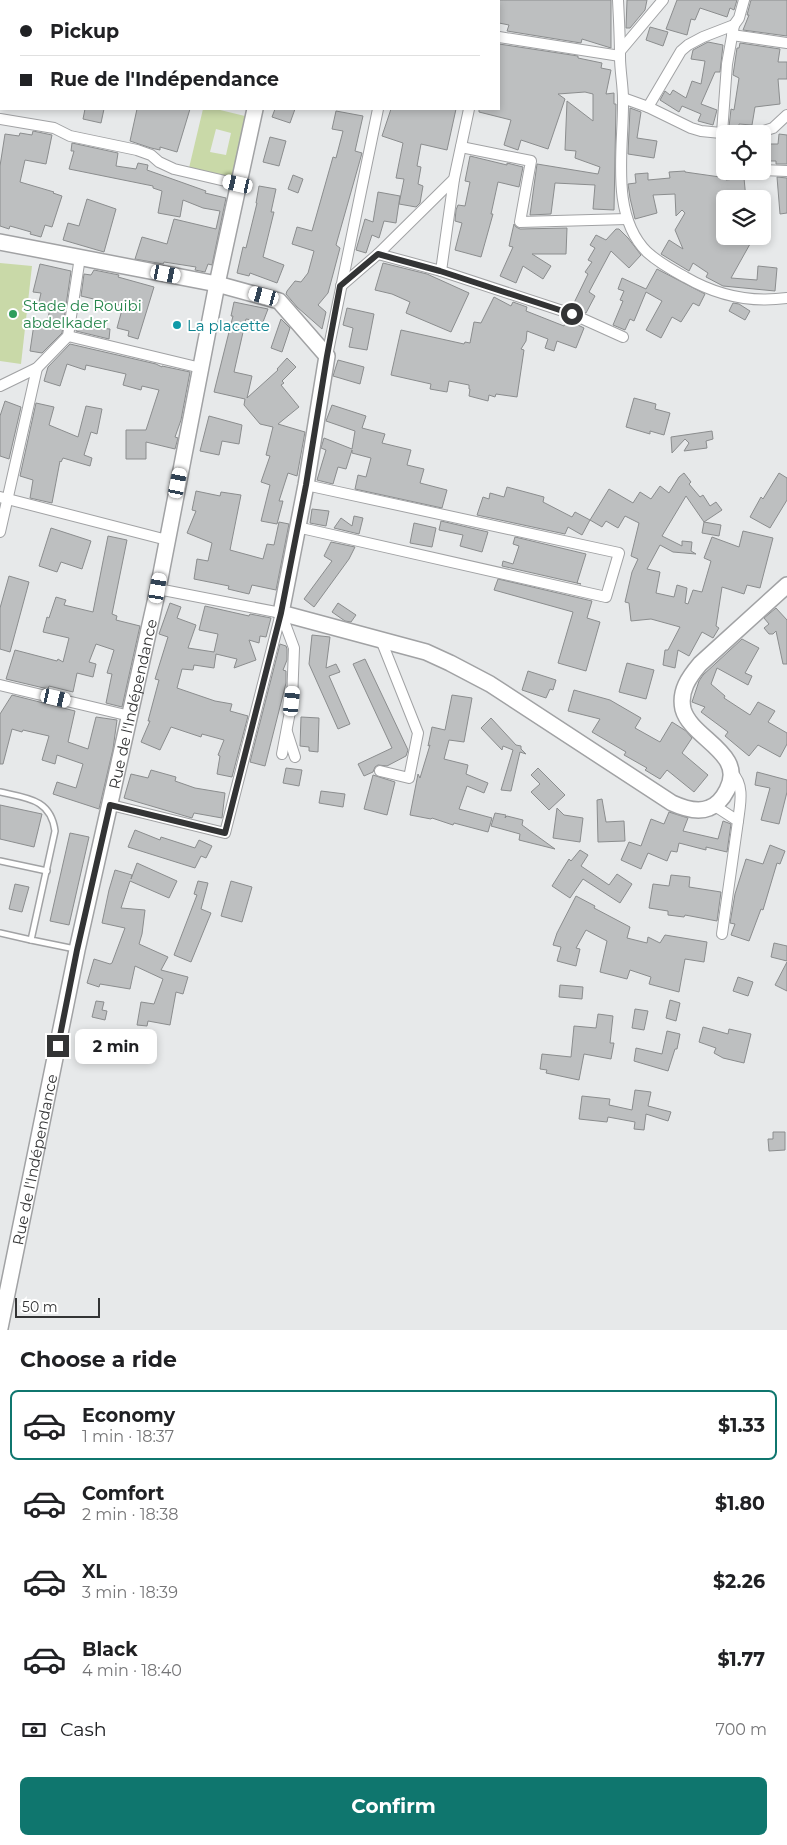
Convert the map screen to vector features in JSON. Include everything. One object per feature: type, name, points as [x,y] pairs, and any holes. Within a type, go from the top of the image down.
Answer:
[{"type":"main road","name":"Rue de l'Indépendance","points":[[0,1328],[77,950],[158,588],[217,284],[255,110]]},
{"type":"main road","points":[[0,242],[217,284],[279,301],[327,356],[306,485],[281,613],[426,652],[490,684],[672,803],[697,810],[715,806],[726,792],[732,773],[720,750],[689,721],[684,711],[683,693],[689,678],[700,664],[787,585]]},
{"type":"street","points":[[618,0],[624,98],[620,153],[622,194],[627,219],[633,232],[647,251],[668,267],[696,284],[747,299],[762,301],[787,298]]},
{"type":"street","points":[[621,53],[663,0]]},
{"type":"street","points":[[726,125],[726,64],[733,30],[739,18],[744,0]]},
{"type":"street","points":[[648,107],[681,51],[703,37],[733,30],[787,43]]},
{"type":"street","points":[[500,37],[621,53]]},
{"type":"street","points":[[624,98],[648,107],[691,128],[716,132]]},
{"type":"street","points":[[327,356],[378,110]]},
{"type":"street","points":[[440,271],[454,179],[468,110]]},
{"type":"street","points":[[771,129],[787,115]]},
{"type":"street","points":[[0,119],[54,128],[70,136],[137,150],[151,155],[159,162],[174,169],[238,184]]},
{"type":"street","points":[[461,147],[531,161],[520,222],[627,219]]},
{"type":"street","points":[[771,170],[787,171]]},
{"type":"street","points":[[340,286],[378,254],[454,179]]},
{"type":"street","points":[[378,254],[440,271],[572,314],[623,337]]},
{"type":"street","points":[[0,386],[37,368],[68,336],[80,258]]},
{"type":"street","points":[[68,336],[201,368]]},
{"type":"street","points":[[0,532],[4,498],[37,368]]},
{"type":"street","points":[[297,527],[606,597],[619,553],[306,485]]},
{"type":"street","points":[[4,498],[166,540]]},
{"type":"street","points":[[158,588],[281,613]]},
{"type":"street","points":[[281,613],[294,648],[294,683],[282,754]]},
{"type":"street","points":[[110,805],[225,833],[281,613]]},
{"type":"street","points":[[380,771],[410,778],[418,733],[381,640]]},
{"type":"street","points":[[0,685],[130,716]]},
{"type":"street","points":[[286,730],[295,757]]},
{"type":"street","points":[[722,934],[741,792],[737,778],[732,773]]},
{"type":"street","points":[[715,806],[738,821]]},
{"type":"lane","points":[[0,792],[34,800],[48,809],[54,819],[56,831],[31,940]]},
{"type":"lane","points":[[0,861],[47,871]]},
{"type":"lane","points":[[0,933],[77,950]]},
{"type":"green space","points":[[203,110],[220,110],[249,117],[234,178],[189,168]],"holes":[[[216,129],[231,133],[226,155],[210,152]]]},
{"type":"green space","name":"Stade de Rouibi abdelkader","points":[[0,263],[32,266],[21,364],[0,361]]},
{"type":"building","points":[[500,0],[611,0],[611,48],[582,39],[581,43],[507,31],[509,25],[500,23]]},
{"type":"building","points":[[627,0],[647,0],[645,10],[630,28],[626,28]]},
{"type":"building","points":[[677,0],[737,0],[734,10],[730,8],[727,17],[700,8],[695,20],[691,19],[687,35],[666,29]]},
{"type":"building","points":[[751,0],[787,0],[787,36],[743,30],[749,15],[747,15]]},
{"type":"building","points":[[650,27],[668,32],[663,46],[646,40]]},
{"type":"building","points":[[708,42],[723,45],[720,72],[715,72],[701,104],[717,110],[713,125],[698,121],[701,114],[682,106],[679,112],[660,100],[665,91],[670,95],[673,90],[686,98],[692,81],[701,84],[705,61],[691,59],[693,50]]},
{"type":"building","points":[[740,43],[780,49],[778,62],[787,62],[787,79],[778,79],[780,104],[755,107],[752,125],[729,125],[731,109],[734,110],[739,78],[733,75],[737,48],[739,48]]},
{"type":"building","points":[[500,44],[578,56],[578,58],[602,63],[601,68],[611,70],[606,94],[614,93],[614,104],[616,104],[614,210],[593,209],[595,185],[555,183],[551,214],[530,215],[537,164],[598,174],[600,167],[575,158],[576,151],[565,150],[567,101],[593,121],[593,94],[585,92],[558,94],[565,99],[548,149],[521,140],[518,150],[504,145],[511,120],[479,112],[479,110],[500,110]]},
{"type":"building","points":[[630,108],[641,112],[637,138],[657,141],[654,158],[628,154]]},
{"type":"building","points":[[85,110],[104,110],[101,123],[83,119]]},
{"type":"building","points":[[137,110],[190,110],[177,152],[160,147],[160,150],[151,148],[130,141]]},
{"type":"building","points":[[275,110],[295,110],[290,123],[272,117]]},
{"type":"building","points":[[391,110],[456,110],[447,150],[421,144],[417,166],[421,167],[418,184],[423,186],[420,203],[416,207],[399,204],[404,179],[396,178],[403,143],[382,136]]},
{"type":"building","points":[[336,111],[363,116],[355,151],[362,153],[336,245],[340,248],[328,293],[318,305],[326,312],[322,329],[297,307],[286,294],[295,281],[301,282],[308,273],[314,251],[292,244],[297,227],[312,231],[333,157],[336,158],[343,131],[332,129]]},
{"type":"building","points":[[33,131],[52,135],[46,164],[25,160],[20,182],[62,196],[52,227],[45,225],[41,237],[10,226],[9,229],[0,226],[0,166],[5,134],[19,136],[20,133],[32,135]]},
{"type":"building","points":[[779,134],[787,135],[787,164],[776,164],[776,161],[771,161],[771,144],[778,144]]},
{"type":"building","points":[[270,137],[286,141],[279,166],[263,162]]},
{"type":"building","points":[[72,143],[118,153],[116,166],[136,169],[138,163],[148,165],[147,170],[206,191],[205,193],[226,198],[212,265],[208,264],[205,272],[195,270],[196,267],[135,259],[142,237],[167,244],[174,219],[216,229],[220,211],[203,208],[183,200],[180,217],[158,213],[162,191],[153,188],[153,186],[69,169],[74,151],[71,151]]},
{"type":"building","points":[[470,156],[523,167],[519,187],[498,182],[491,214],[493,214],[481,257],[455,250],[462,223],[455,221],[456,210],[458,205],[465,206],[470,182],[465,181]]},
{"type":"building","points":[[685,171],[716,176],[716,180],[744,180],[745,190],[716,190],[716,245],[749,245],[731,278],[757,280],[758,266],[777,268],[775,291],[723,286],[706,277],[708,273],[693,263],[689,271],[661,254],[669,240],[683,249],[675,230],[685,213],[682,210],[676,216],[675,194],[653,195],[657,213],[635,219],[628,184],[636,183],[635,174],[648,173],[648,180],[670,178],[669,172]]},
{"type":"building","points":[[293,175],[303,179],[298,193],[288,189]]},
{"type":"building","points":[[777,177],[787,178],[787,213],[780,214]]},
{"type":"building","points":[[259,186],[276,189],[271,212],[274,212],[263,257],[284,265],[277,283],[250,273],[249,276],[237,273],[243,247],[246,248],[257,203]]},
{"type":"building","points":[[378,192],[400,196],[396,223],[384,221],[379,238],[372,235],[366,253],[356,250],[365,219],[373,222]]},
{"type":"building","points":[[87,199],[116,209],[104,252],[63,240],[68,223],[79,226]]},
{"type":"building","points":[[514,224],[520,229],[567,228],[566,254],[532,254],[551,266],[543,279],[523,266],[516,283],[500,276],[513,247],[509,246]]},
{"type":"building","points":[[616,229],[619,229],[628,238],[641,255],[629,268],[611,251],[589,292],[595,296],[586,313],[572,307],[588,274],[585,272],[592,262],[588,260],[595,248],[590,245],[596,235],[606,240]]},
{"type":"building","points":[[383,263],[427,274],[469,293],[451,332],[406,313],[410,302],[392,294],[375,290]]},
{"type":"building","points":[[40,264],[71,271],[62,333],[42,353],[30,351],[34,324],[46,326],[50,309],[38,306],[41,293],[33,292]]},
{"type":"building","points":[[657,269],[705,294],[699,306],[693,303],[681,322],[672,317],[661,338],[646,330],[662,301],[646,292],[634,321],[630,319],[625,330],[613,325],[623,301],[620,300],[624,291],[618,289],[622,278],[646,289]]},
{"type":"building","points":[[94,270],[119,275],[118,277],[154,287],[138,339],[128,336],[129,331],[117,328],[123,306],[81,296],[84,274],[91,275]]},
{"type":"building","points":[[494,297],[511,306],[513,302],[527,307],[526,311],[564,326],[566,319],[584,328],[576,348],[557,341],[554,351],[545,348],[548,339],[527,331],[526,341],[521,349],[524,350],[517,397],[496,394],[495,397],[489,395],[488,401],[469,396],[469,385],[449,381],[447,392],[430,389],[431,384],[391,375],[401,330],[464,344],[465,342],[470,343],[474,322],[481,323]]},
{"type":"building","points":[[234,302],[268,309],[263,322],[246,319],[234,372],[252,376],[247,398],[278,370],[287,358],[296,367],[282,381],[284,383],[281,385],[299,407],[278,424],[305,432],[297,476],[288,473],[279,501],[283,501],[277,524],[261,521],[270,485],[261,482],[270,456],[266,455],[273,427],[260,424],[244,405],[245,399],[214,392],[233,316],[231,316]]},
{"type":"building","points":[[733,303],[739,304],[750,311],[745,320],[729,311]]},
{"type":"building","points":[[347,308],[374,314],[367,350],[349,347],[353,328],[343,325]]},
{"type":"building","points":[[281,319],[290,328],[282,352],[271,348]]},
{"type":"building","points":[[76,326],[110,329],[109,339],[76,331]]},
{"type":"building","points":[[70,344],[190,372],[181,420],[175,437],[178,438],[175,449],[146,442],[146,459],[126,459],[126,430],[146,430],[159,390],[142,386],[141,390],[123,385],[126,374],[86,365],[85,370],[67,364],[60,386],[44,381],[48,367]]},
{"type":"building","points":[[338,360],[364,367],[360,384],[333,376]]},
{"type":"building","points":[[634,398],[656,404],[655,409],[670,413],[664,435],[650,431],[650,434],[626,427]]},
{"type":"building","points":[[5,401],[21,407],[9,459],[0,456],[0,416]]},
{"type":"building","points":[[36,403],[54,407],[49,425],[78,437],[86,406],[102,409],[97,434],[91,432],[84,455],[92,458],[90,466],[63,458],[60,461],[52,503],[30,498],[33,480],[20,476]]},
{"type":"building","points":[[332,405],[366,416],[362,428],[385,434],[382,443],[411,450],[407,465],[424,469],[420,483],[447,490],[442,508],[355,489],[358,475],[366,477],[371,458],[352,453],[352,450],[346,469],[338,467],[333,484],[317,480],[326,450],[321,448],[324,438],[352,449],[355,431],[326,421]]},
{"type":"building","points":[[209,416],[242,425],[239,444],[222,441],[219,455],[200,451]]},
{"type":"building","points":[[712,431],[713,439],[706,441],[707,448],[684,451],[689,443],[685,439],[672,453],[671,437]]},
{"type":"building","points":[[684,473],[691,482],[689,484],[700,497],[703,495],[710,506],[716,502],[722,510],[704,522],[686,496],[662,536],[682,546],[682,541],[692,542],[691,551],[696,554],[673,552],[660,545],[647,569],[660,572],[656,593],[674,597],[677,585],[687,588],[685,603],[688,604],[693,590],[702,592],[711,561],[704,558],[712,537],[739,547],[743,531],[773,538],[760,588],[747,585],[744,594],[722,587],[716,626],[719,628],[713,638],[702,632],[689,656],[678,650],[675,668],[663,665],[665,650],[668,650],[680,627],[651,619],[631,621],[629,603],[625,602],[632,572],[638,559],[631,556],[639,523],[625,516],[618,528],[606,521],[602,527],[590,520],[609,489],[633,503],[640,492],[651,499],[660,486],[669,493],[679,477]]},
{"type":"building","points":[[779,473],[787,478],[787,500],[770,528],[750,517],[761,497],[763,499]]},
{"type":"building","points":[[507,487],[544,497],[543,502],[572,517],[575,512],[590,520],[582,535],[568,527],[565,534],[477,515],[483,497],[489,499],[490,493],[504,497]]},
{"type":"building","points":[[196,491],[220,496],[221,492],[241,495],[230,550],[263,559],[267,544],[274,545],[279,522],[289,524],[276,590],[252,585],[249,594],[228,589],[229,586],[194,579],[197,559],[208,561],[212,543],[187,533],[196,511],[192,510]]},
{"type":"building","points":[[312,509],[329,511],[326,526],[310,523]]},
{"type":"building","points":[[354,516],[363,518],[359,534],[334,528],[341,518],[352,526]]},
{"type":"building","points":[[441,521],[488,532],[482,552],[460,546],[463,535],[439,530]]},
{"type":"building","points":[[704,522],[721,525],[719,536],[702,533]]},
{"type":"building","points":[[414,523],[436,528],[432,547],[410,543]]},
{"type":"building","points":[[51,528],[91,541],[82,569],[61,562],[57,572],[39,566]]},
{"type":"building","points":[[108,536],[127,540],[112,614],[117,616],[116,620],[140,626],[122,707],[106,703],[112,674],[107,673],[114,650],[96,644],[89,662],[96,664],[93,677],[77,673],[73,692],[49,686],[48,689],[6,679],[15,650],[57,661],[58,659],[63,662],[69,638],[43,632],[47,617],[49,618],[56,597],[66,600],[64,605],[93,612]]},
{"type":"building","points":[[515,537],[586,554],[577,583],[581,584],[502,566],[503,561],[513,564],[519,546],[513,544]]},
{"type":"building","points":[[331,542],[355,547],[349,559],[314,607],[304,599],[332,561],[324,556]]},
{"type":"building","points":[[9,576],[29,582],[10,652],[0,649],[0,608]]},
{"type":"building","points":[[498,579],[592,601],[587,618],[600,622],[586,671],[558,663],[573,612],[494,590]]},
{"type":"building","points":[[170,603],[181,607],[177,618],[196,625],[188,648],[214,652],[218,634],[199,630],[205,606],[249,616],[250,614],[271,618],[266,637],[260,636],[259,643],[249,640],[256,660],[234,668],[237,659],[216,654],[214,668],[194,665],[193,670],[182,669],[177,688],[215,701],[232,704],[230,711],[248,716],[232,777],[217,774],[220,756],[218,755],[224,740],[202,734],[201,737],[171,727],[160,750],[141,742],[150,721],[148,721],[159,680],[155,679],[168,637],[159,634]]},
{"type":"building","points":[[338,603],[356,615],[351,622],[345,621],[332,612]]},
{"type":"building","points":[[776,608],[787,620],[787,664],[783,664],[776,631],[773,634],[769,634],[764,628],[769,624],[764,618]]},
{"type":"building","points":[[312,635],[330,637],[326,668],[336,664],[340,672],[329,676],[350,724],[338,729],[309,664]]},
{"type":"building","points":[[742,639],[759,648],[745,673],[752,676],[748,685],[717,668],[711,684],[725,696],[724,698],[750,715],[758,702],[775,711],[768,722],[787,733],[787,744],[780,757],[758,745],[749,756],[725,736],[728,732],[701,712],[705,707],[692,702],[703,675]]},
{"type":"building","points":[[280,644],[286,646],[287,649],[287,660],[283,670],[286,671],[286,683],[265,766],[250,762]]},
{"type":"building","points":[[365,659],[408,750],[406,756],[387,766],[378,765],[373,772],[364,776],[358,764],[392,748],[353,664]]},
{"type":"building","points":[[627,663],[654,670],[646,699],[619,692]]},
{"type":"building","points":[[528,671],[556,680],[553,690],[550,689],[546,698],[522,690]]},
{"type":"building","points":[[574,690],[610,700],[641,718],[635,728],[660,742],[672,722],[686,731],[692,738],[682,753],[708,775],[694,792],[667,770],[660,779],[645,770],[647,768],[624,755],[626,752],[592,732],[600,719],[568,711]]},
{"type":"building","points":[[12,695],[75,711],[68,742],[88,749],[96,717],[117,720],[113,749],[99,809],[53,794],[57,782],[76,788],[83,764],[57,755],[55,764],[42,760],[49,736],[12,729],[3,764],[0,764],[0,714]]},
{"type":"building","points":[[452,695],[472,698],[464,742],[449,740],[444,759],[468,765],[466,774],[488,783],[484,793],[467,786],[459,809],[492,818],[488,832],[454,823],[453,825],[432,818],[410,815],[418,774],[420,778],[430,745],[428,746],[432,727],[445,730]]},
{"type":"building","points":[[301,717],[319,718],[318,752],[309,751],[309,747],[300,746]]},
{"type":"building","points":[[491,718],[516,745],[521,746],[521,749],[526,754],[520,752],[511,791],[501,790],[513,750],[503,746],[502,750],[481,728]]},
{"type":"building","points":[[286,768],[302,770],[299,786],[283,783]]},
{"type":"building","points":[[538,768],[565,795],[549,810],[531,792],[540,784],[531,775]]},
{"type":"building","points":[[151,770],[176,777],[175,781],[195,788],[225,793],[222,818],[194,813],[192,818],[124,798],[131,774],[148,778]]},
{"type":"building","points":[[757,772],[787,780],[787,792],[779,824],[761,820],[770,788],[755,785]]},
{"type":"building","points":[[373,775],[395,782],[387,815],[364,809]]},
{"type":"building","points":[[321,791],[345,794],[343,807],[319,803]]},
{"type":"building","points":[[602,799],[606,822],[624,821],[625,841],[598,842],[597,800]]},
{"type":"building","points":[[0,805],[42,814],[34,847],[0,839]]},
{"type":"building","points":[[557,808],[564,815],[583,818],[580,842],[553,838]]},
{"type":"building","points":[[669,812],[688,818],[683,831],[718,839],[723,821],[731,824],[727,852],[706,847],[706,850],[679,843],[677,852],[671,851],[667,861],[648,853],[641,869],[621,860],[629,842],[641,846],[651,819],[664,824]]},
{"type":"building","points":[[495,813],[506,815],[505,818],[507,816],[523,820],[522,825],[555,849],[519,840],[520,834],[491,826]]},
{"type":"building","points":[[135,830],[160,840],[161,837],[195,848],[199,840],[212,846],[206,858],[201,856],[195,868],[128,847]]},
{"type":"building","points":[[70,833],[89,837],[69,925],[50,921]]},
{"type":"building","points":[[770,845],[785,851],[780,864],[777,863],[763,910],[761,909],[749,941],[731,935],[735,924],[730,923],[735,894],[746,859],[763,864]]},
{"type":"building","points":[[580,850],[588,855],[581,866],[609,885],[617,874],[632,884],[620,903],[583,879],[570,898],[552,886],[569,859],[571,861]]},
{"type":"building","points":[[137,863],[177,881],[169,898],[130,881],[121,908],[145,910],[139,944],[168,957],[161,970],[188,977],[183,994],[176,992],[170,1025],[148,1021],[147,1026],[137,1025],[141,1002],[154,1004],[163,979],[135,966],[130,989],[100,984],[99,987],[87,983],[94,959],[112,963],[125,928],[102,923],[115,870],[132,875],[131,879]]},
{"type":"building","points":[[671,875],[690,877],[689,887],[721,892],[717,921],[685,915],[684,917],[668,915],[668,911],[649,908],[653,884],[669,886]]},
{"type":"building","points":[[198,881],[208,883],[201,909],[211,913],[191,962],[174,955],[197,895],[194,894]]},
{"type":"building","points":[[231,881],[252,887],[242,922],[221,916]]},
{"type":"building","points":[[15,884],[29,887],[22,912],[9,909]]},
{"type":"building","points":[[576,896],[630,927],[627,938],[647,943],[648,937],[660,943],[665,935],[707,942],[704,962],[685,959],[679,992],[649,984],[651,977],[630,970],[627,979],[600,972],[607,941],[586,930],[576,948],[580,949],[576,966],[557,961],[561,947],[553,945]]},
{"type":"building","points":[[774,943],[787,946],[787,961],[771,957]]},
{"type":"building","points":[[787,962],[787,991],[775,985]]},
{"type":"building","points":[[738,977],[753,982],[748,996],[733,991]]},
{"type":"building","points":[[560,985],[583,987],[582,999],[559,997]]},
{"type":"building","points":[[670,1000],[680,1003],[676,1021],[666,1018]]},
{"type":"building","points":[[96,1001],[104,1002],[102,1010],[107,1011],[105,1020],[92,1017]]},
{"type":"building","points":[[635,1009],[648,1011],[644,1030],[632,1028]]},
{"type":"building","points":[[598,1014],[613,1016],[610,1043],[614,1043],[611,1059],[584,1054],[579,1080],[546,1073],[547,1070],[540,1069],[542,1054],[571,1057],[574,1026],[596,1028]]},
{"type":"building","points":[[703,1027],[728,1034],[729,1029],[751,1034],[744,1063],[723,1058],[714,1053],[716,1048],[699,1042]]},
{"type":"building","points":[[667,1031],[680,1034],[677,1049],[675,1049],[668,1071],[634,1061],[636,1048],[662,1054]]},
{"type":"building","points":[[635,1090],[651,1092],[648,1106],[671,1112],[668,1121],[646,1114],[644,1130],[634,1129],[635,1122],[608,1117],[607,1122],[579,1119],[582,1096],[610,1099],[609,1105],[632,1110]]},
{"type":"building","points":[[773,1132],[785,1132],[785,1150],[769,1151],[768,1139],[773,1139]]},
{"type":"place","name":"Stade de Rouibi abdelkader","points":[[13,314]]},
{"type":"place","name":"La placette","points":[[177,325]]},
{"type":"route","points":[[58,1046],[77,950],[110,805],[225,833],[281,613],[306,485],[340,286],[378,254],[440,271],[572,314]]}]
